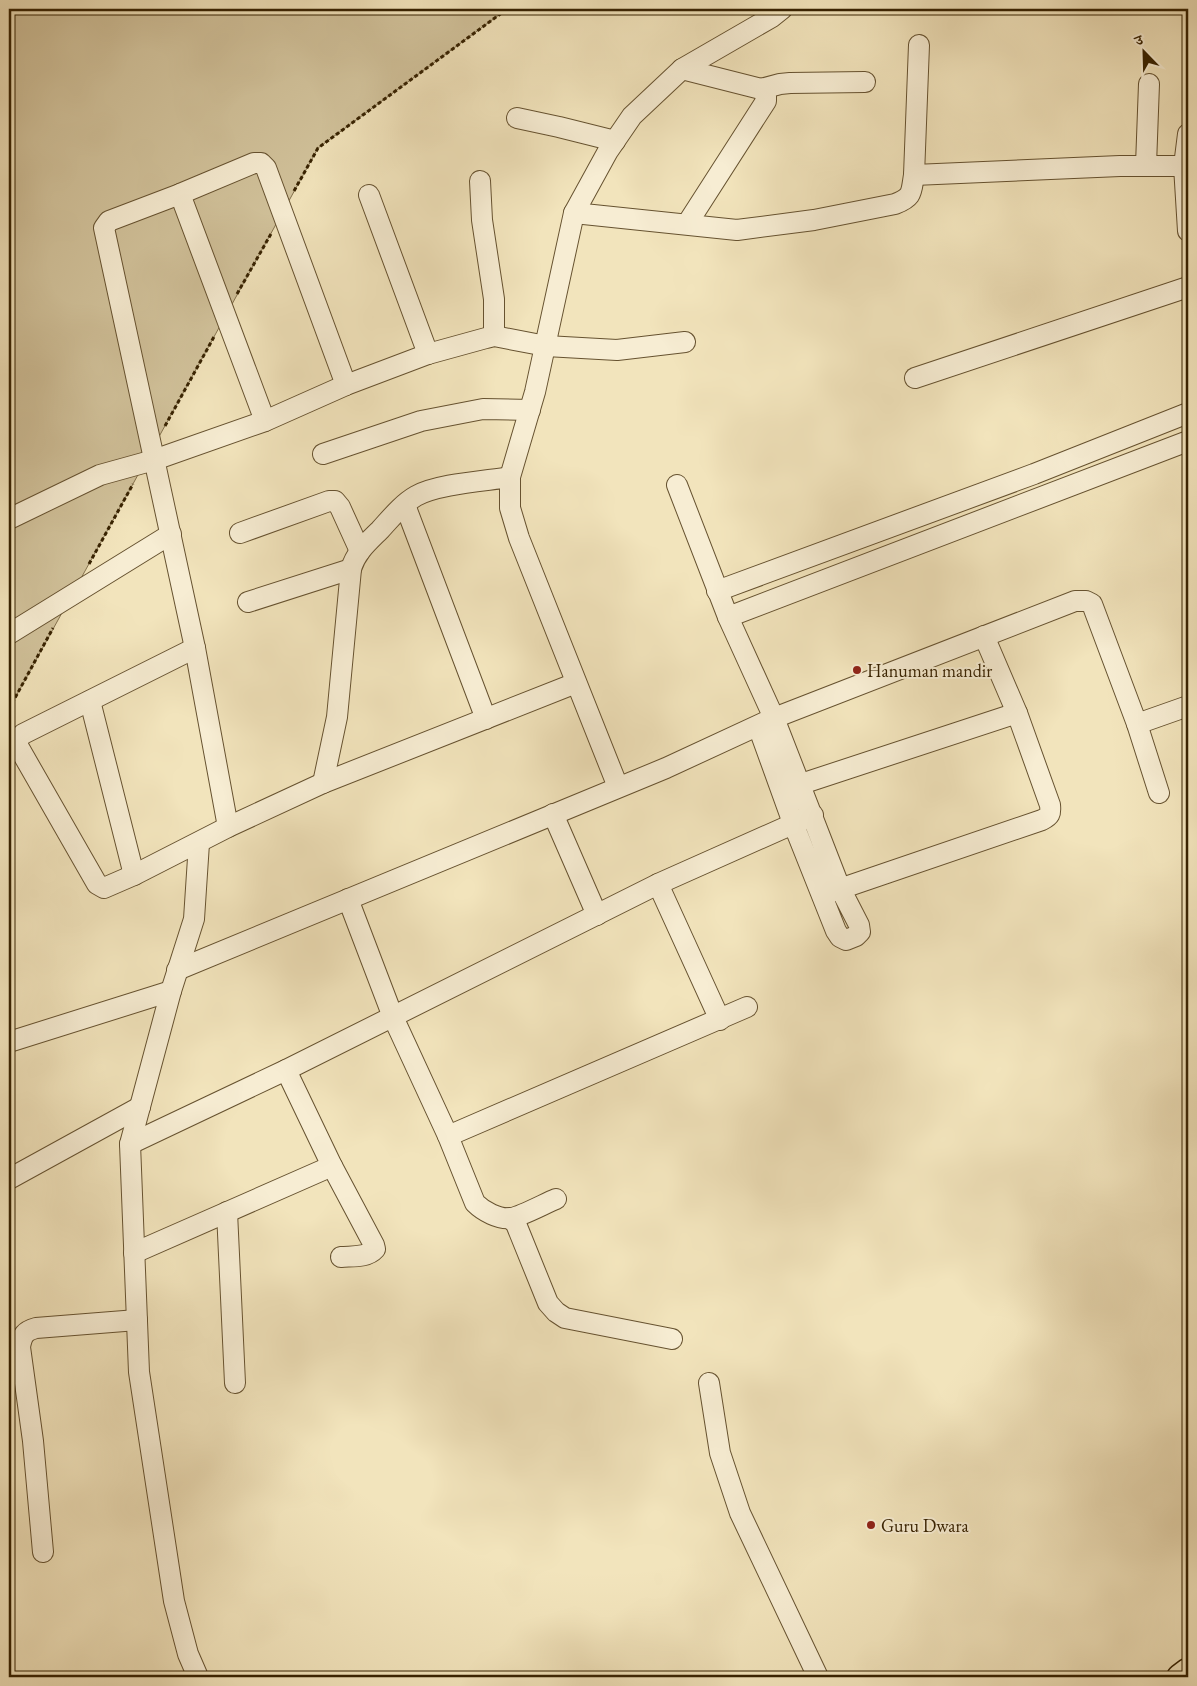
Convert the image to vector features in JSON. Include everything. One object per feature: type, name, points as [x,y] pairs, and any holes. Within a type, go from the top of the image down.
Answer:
[{"type":"main road","points":[[1180,1677],[1188,1672]]},
{"type":"street","points":[[618,787],[519,538],[510,508],[510,477],[530,410],[546,346],[574,213],[614,141],[632,116],[682,69],[772,17],[782,9]]},
{"type":"street","points":[[574,213],[743,230],[814,220],[895,204],[907,199],[912,192],[914,175],[919,45]]},
{"type":"street","points":[[682,69],[761,89],[790,83],[865,82]]},
{"type":"street","points":[[1146,165],[1149,84]]},
{"type":"street","points":[[687,224],[766,101],[766,96],[761,89]]},
{"type":"street","points":[[516,118],[559,126],[614,141]]},
{"type":"street","points":[[1188,134],[1184,166],[1188,231]]},
{"type":"street","points":[[228,827],[195,648],[104,228],[108,221],[254,163],[262,163],[266,168],[346,386]]},
{"type":"street","points":[[914,175],[1146,165],[1184,166]]},
{"type":"street","points":[[480,181],[482,220],[494,299],[494,336]]},
{"type":"street","points":[[180,194],[265,421]]},
{"type":"street","points":[[369,195],[428,354]]},
{"type":"street","points":[[915,378],[1188,287]]},
{"type":"street","points":[[9,519],[100,475],[154,460],[265,421],[346,386],[428,354],[494,336],[546,346],[617,350],[685,342]]},
{"type":"street","points":[[323,454],[421,421],[483,409],[530,410]]},
{"type":"street","points":[[717,591],[1034,474],[1188,413]]},
{"type":"street","points":[[728,617],[1188,441]]},
{"type":"street","points":[[323,783],[337,717],[351,569],[355,558],[404,505],[417,496],[432,489],[510,477]]},
{"type":"street","points":[[678,485],[791,787],[813,815],[840,888],[859,925],[860,932],[846,940],[840,937],[793,823],[791,787]]},
{"type":"street","points":[[240,533],[329,501],[335,501],[340,507],[360,551]]},
{"type":"street","points":[[404,505],[486,719]]},
{"type":"street","points":[[9,634],[171,534]]},
{"type":"street","points":[[248,602],[351,569]]},
{"type":"street","points":[[177,970],[666,768],[766,722],[1075,600],[1086,601],[1092,604],[1137,724],[1159,793]]},
{"type":"street","points":[[822,896],[840,888],[1048,817],[1051,813],[1050,805],[1017,713],[984,636]]},
{"type":"street","points":[[195,648],[23,734],[18,739],[18,746],[97,884],[104,888],[323,783],[576,683]]},
{"type":"street","points":[[90,700],[134,875]]},
{"type":"street","points":[[1137,724],[1188,706]]},
{"type":"street","points":[[791,787],[1017,713]]},
{"type":"street","points":[[553,814],[597,915]]},
{"type":"street","points":[[130,1144],[394,1017],[658,884],[813,815]]},
{"type":"street","points":[[198,1677],[188,1654],[174,1601],[138,1372],[130,1144],[171,991],[194,919],[199,843]]},
{"type":"street","points":[[658,884],[720,1020]]},
{"type":"street","points":[[348,899],[394,1017],[448,1136],[475,1203],[489,1214],[510,1218],[556,1199]]},
{"type":"street","points":[[9,1042],[171,991]]},
{"type":"street","points":[[448,1136],[747,1008]]},
{"type":"street","points":[[286,1070],[332,1166],[375,1249],[368,1254],[341,1257]]},
{"type":"street","points":[[9,1179],[140,1107]]},
{"type":"street","points":[[134,1253],[332,1166]]},
{"type":"street","points":[[227,1212],[235,1383]]},
{"type":"street","points":[[510,1218],[516,1224],[548,1303],[556,1312],[565,1318],[672,1339]]},
{"type":"street","points":[[43,1552],[33,1441],[20,1347],[22,1337],[27,1330],[36,1328],[137,1320]]},
{"type":"street","points":[[709,1383],[720,1453],[740,1513],[818,1677]]},
{"type":"shaded area","points":[[9,9],[507,9],[318,148],[9,709]]},
{"type":"place","name":"Hanuman mandir","points":[[857,670]]},
{"type":"place","name":"Guru Dwara","points":[[871,1525]]}]
